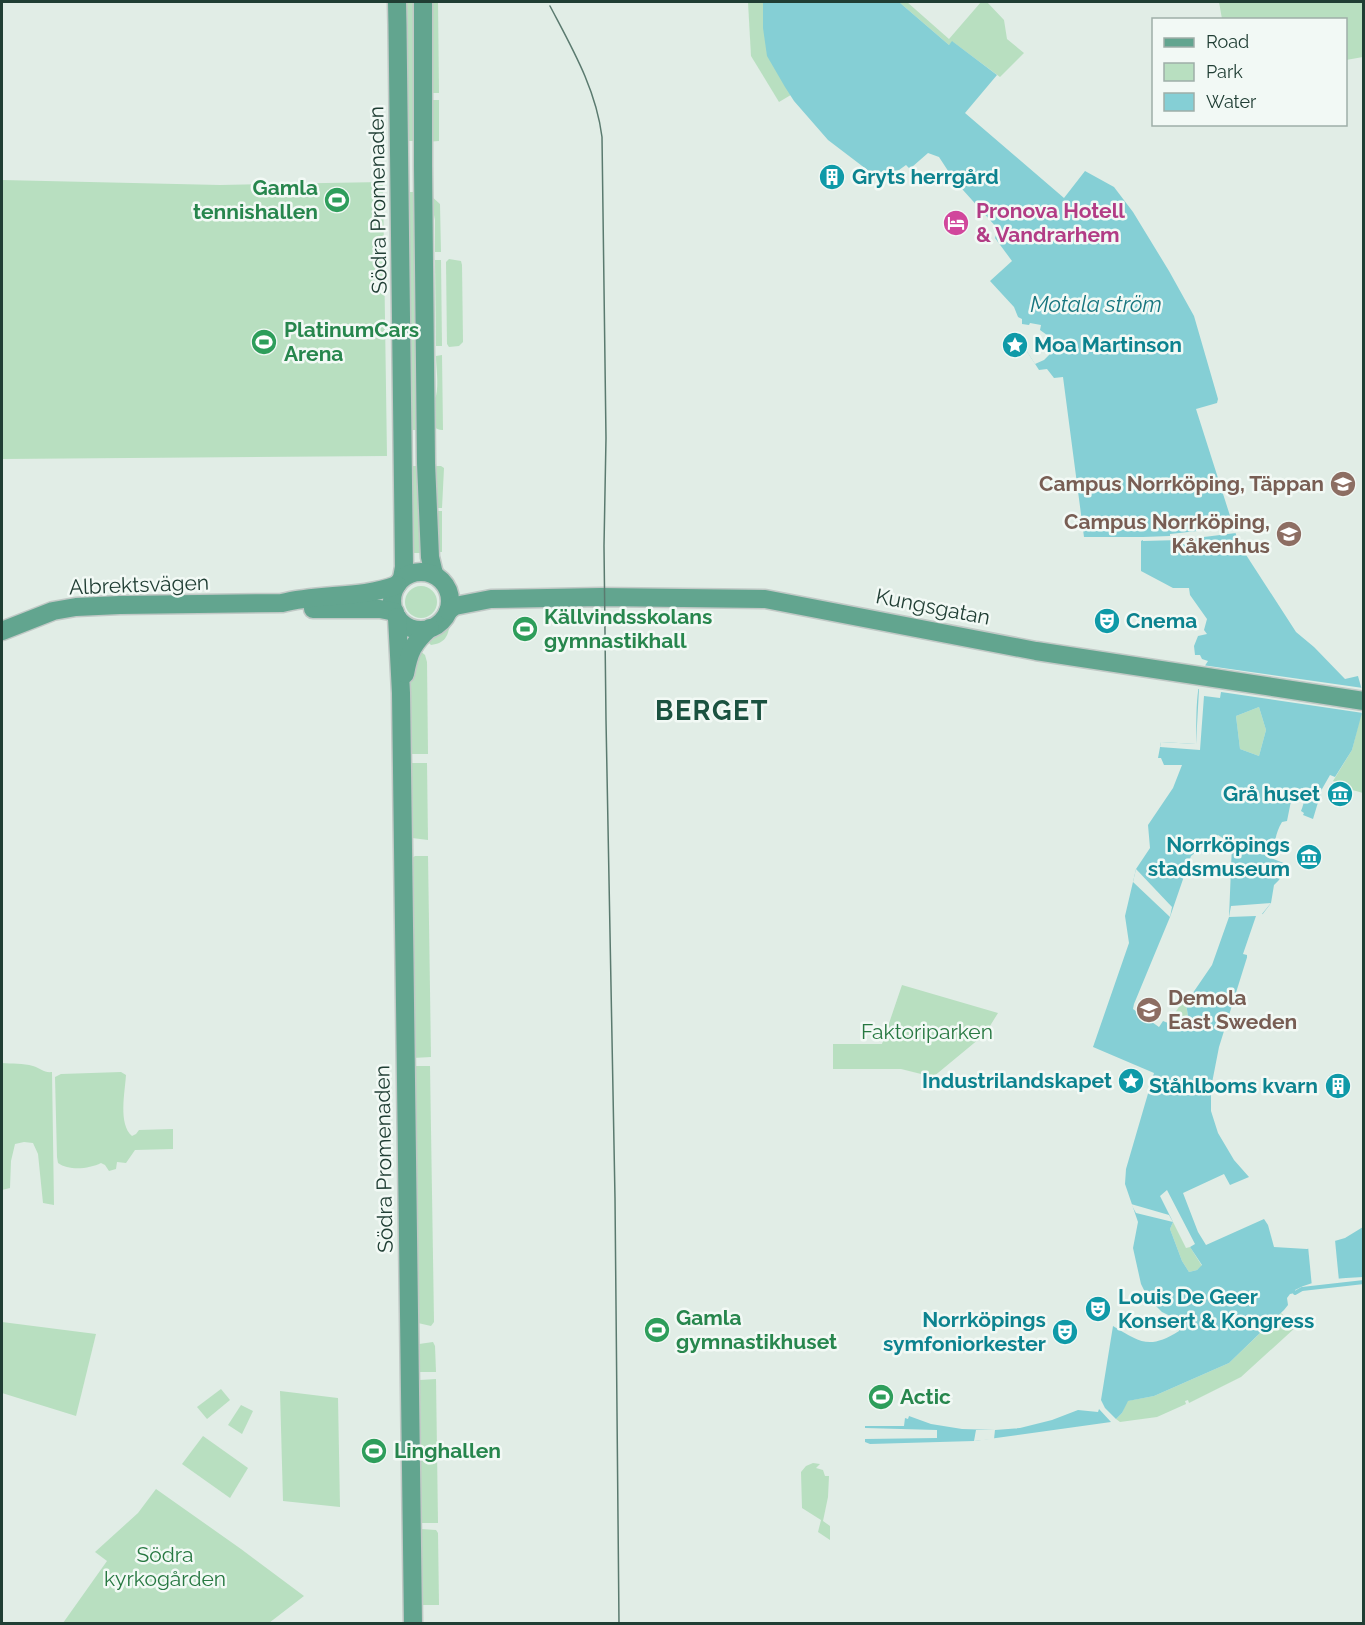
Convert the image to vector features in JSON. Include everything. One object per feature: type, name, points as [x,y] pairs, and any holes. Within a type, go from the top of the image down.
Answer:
[{"type":"main road","name":"Södra Promenaden","points":[[397,2],[404,441],[404,567],[400,582]]},
{"type":"main road","points":[[423,2],[426,463],[430,556],[434,574]]},
{"type":"main road","points":[[419,572],[434,574],[449,590],[451,600],[448,611],[440,623],[430,628],[412,628],[396,615],[393,603],[400,582],[419,572]]},
{"type":"main road","name":"Albrektsvägen","points":[[2,631],[53,611],[76,607],[120,604],[282,603],[299,599],[364,594],[400,582]]},
{"type":"main road","name":"Kungsgatan","points":[[449,590],[491,599]]},
{"type":"main road","name":"Kungsgatan","points":[[448,611],[455,606],[491,599],[601,597],[765,599],[1036,651],[1364,701]]},
{"type":"main road","name":"Albrektsvägen","points":[[282,603],[300,609],[380,609],[396,615]]},
{"type":"main road","name":"Södra Promenaden","points":[[396,615],[401,693],[413,1623]]},
{"type":"main road","name":"Södra Promenaden","points":[[401,693],[410,651],[417,639],[430,628]]},
{"type":"green space","points":[[402,2],[415,2],[417,141],[403,141]]},
{"type":"green space","points":[[431,2],[438,2],[439,93],[433,93]]},
{"type":"green space","points":[[748,2],[783,2],[801,89],[779,102],[751,56]]},
{"type":"green space","points":[[899,2],[907,2],[949,39],[981,2],[987,2],[1004,20],[1007,39],[1024,53],[1000,77],[953,42],[949,45]]},
{"type":"green space","points":[[1219,2],[1363,2],[1363,57],[1347,60],[1347,18],[1222,18]]},
{"type":"green space","points":[[433,100],[439,100],[439,141],[426,142],[433,125]]},
{"type":"green space","points":[[2,180],[220,185],[383,182],[387,456],[2,459]]},
{"type":"green space","points":[[405,192],[419,192],[417,430],[407,427]]},
{"type":"green space","points":[[430,195],[440,204],[441,252],[435,252],[435,220]]},
{"type":"green space","points":[[449,259],[461,261],[462,265],[463,342],[459,346],[449,347],[447,344],[446,262]]},
{"type":"green space","points":[[435,260],[441,260],[442,346],[436,346]]},
{"type":"green space","points":[[442,355],[443,430],[439,430],[431,422],[430,413],[437,391],[436,356]]},
{"type":"green space","points":[[409,466],[422,466],[423,553],[409,553]]},
{"type":"green space","points":[[429,466],[444,468],[442,508],[437,508],[437,482]]},
{"type":"green space","points":[[438,511],[442,511],[442,552],[438,552]]},
{"type":"green space","points":[[421,586],[432,591],[437,602],[432,613],[421,618],[410,613],[405,602],[410,591]]},
{"type":"green space","points":[[450,623],[445,638],[440,643],[431,645],[429,643]]},
{"type":"green space","points":[[418,649],[425,655],[427,662],[428,754],[411,754],[410,671]]},
{"type":"green space","points":[[1259,707],[1266,730],[1259,756],[1240,749],[1236,716]]},
{"type":"green space","points":[[1361,714],[1363,714],[1363,793],[1333,781],[1352,750]]},
{"type":"green space","points":[[411,763],[427,763],[428,840],[412,838]]},
{"type":"green space","points":[[428,856],[431,1057],[413,1058],[412,858]]},
{"type":"green space","name":"Faktoriparken","points":[[902,985],[998,1013],[985,1034],[933,1077],[901,1069],[833,1069],[833,1044],[882,1044]]},
{"type":"green space","points":[[1183,1001],[1186,1003],[1189,1023],[1168,1023]]},
{"type":"green space","points":[[2,1063],[29,1065],[52,1072],[54,1205],[43,1203],[38,1154],[33,1143],[15,1144],[11,1161],[10,1188],[2,1190]]},
{"type":"green space","points":[[414,1066],[430,1066],[434,1322],[431,1326],[418,1323]]},
{"type":"green space","points":[[121,1072],[126,1075],[123,1107],[128,1131],[132,1136],[139,1130],[173,1129],[173,1149],[135,1150],[126,1163],[117,1162],[116,1169],[109,1171],[101,1163],[79,1168],[58,1163],[55,1077],[61,1074]]},
{"type":"green space","points":[[1173,1222],[1186,1248],[1190,1247],[1202,1266],[1197,1270],[1189,1272],[1182,1261],[1170,1229]]},
{"type":"green space","points":[[1281,1313],[1296,1327],[1241,1377],[1189,1403],[1188,1400],[1185,1401],[1186,1404],[1157,1417],[1120,1422],[1116,1419],[1122,1413],[1127,1401],[1154,1396],[1229,1363]]},
{"type":"green space","points":[[2,1322],[96,1334],[76,1416],[2,1393]]},
{"type":"green space","points":[[433,1342],[436,1372],[419,1372],[419,1344]]},
{"type":"green space","points":[[436,1379],[438,1523],[421,1523],[420,1380]]},
{"type":"green space","points":[[221,1389],[230,1400],[207,1419],[197,1407]]},
{"type":"green space","points":[[280,1391],[338,1398],[340,1507],[283,1501]]},
{"type":"green space","points":[[241,1405],[253,1411],[242,1434],[228,1425]]},
{"type":"green space","points":[[203,1436],[248,1468],[230,1498],[182,1464]]},
{"type":"green space","points":[[813,1463],[820,1464],[816,1468],[823,1470],[825,1476],[829,1476],[823,1521],[830,1526],[830,1540],[818,1532],[821,1520],[802,1508],[801,1472]]},
{"type":"green space","name":"Södra kyrkogården","points":[[156,1489],[304,1596],[269,1623],[63,1623],[107,1561],[95,1552],[138,1513]]},
{"type":"green space","points":[[421,1529],[436,1530],[438,1533],[439,1605],[422,1605]]},
{"type":"water","name":"Motala ström","points":[[763,2],[899,2],[949,45],[952,41],[997,75],[965,113],[1064,198],[1085,171],[1114,187],[1133,212],[1194,316],[1218,399],[1217,403],[1196,409],[1239,544],[1296,632],[1345,679],[1358,676],[1363,694],[1363,709],[1352,750],[1335,777],[1330,775],[1322,789],[1313,819],[1303,815],[1301,811],[1304,800],[1302,788],[1293,791],[1287,821],[1282,822],[1276,835],[1271,858],[1286,864],[1279,880],[1274,885],[1271,903],[1259,919],[1219,1047],[1211,1088],[1211,1111],[1218,1133],[1234,1160],[1249,1177],[1230,1185],[1224,1174],[1183,1193],[1198,1232],[1206,1245],[1264,1219],[1274,1247],[1307,1249],[1345,1238],[1363,1227],[1363,1277],[1320,1281],[1295,1290],[1295,1293],[1290,1294],[1287,1298],[1288,1305],[1284,1310],[1229,1363],[1154,1396],[1128,1401],[1116,1419],[1105,1408],[1101,1400],[1113,1326],[1138,1340],[1152,1342],[1179,1331],[1180,1325],[1178,1320],[1162,1312],[1148,1298],[1141,1284],[1133,1248],[1138,1222],[1125,1184],[1126,1169],[1154,1073],[1093,1047],[1129,943],[1125,916],[1136,869],[1150,848],[1148,825],[1173,788],[1182,765],[1164,765],[1161,758],[1158,758],[1161,742],[1196,744],[1198,690],[1208,661],[1202,659],[1200,655],[1195,655],[1194,646],[1198,636],[1207,634],[1204,630],[1207,619],[1190,595],[1189,588],[1173,588],[1141,571],[1143,537],[1084,537],[1063,377],[1054,378],[1047,369],[1039,370],[1017,336],[1018,317],[1014,307],[990,281],[1012,261],[995,238],[998,229],[954,180],[939,157],[928,153],[912,167],[909,168],[906,165],[899,170],[887,172],[884,170],[874,175],[828,140],[794,101],[767,56],[763,28]],"holes":[[[1259,707],[1266,730],[1259,756],[1240,749],[1236,716]],[[1218,835],[1232,844],[1229,917],[1212,965],[1186,1003],[1189,1023],[1163,1021],[1159,1027],[1133,1009],[1170,917],[1191,856]],[[1167,1190],[1195,1244],[1190,1247],[1202,1265],[1197,1270],[1189,1272],[1182,1261],[1170,1229],[1173,1222],[1160,1196]]]},
{"type":"water","points":[[1099,1409],[1111,1422],[974,1441],[870,1444],[865,1442],[865,1439],[937,1438],[937,1430],[865,1428],[865,1426],[904,1426],[905,1418],[908,1419],[909,1416],[931,1424],[962,1429],[995,1430],[1020,1428],[1052,1420],[1078,1410],[1098,1412]]},
{"type":"pier","points":[[1016,316],[1022,319],[1022,324],[1041,325],[1040,330],[1047,335],[1052,346],[1049,346],[1049,355],[1044,360],[1035,364],[1017,336],[1014,331]]},
{"type":"pier","points":[[1234,527],[1236,533],[1180,540],[1143,541],[1143,537],[1170,536],[1170,534]]},
{"type":"pier","points":[[1202,665],[1363,688],[1363,713],[1221,692],[1220,698],[1204,696],[1200,750],[1160,747],[1161,742],[1196,744],[1199,689],[1196,689]]},
{"type":"pier","points":[[1136,869],[1172,907],[1170,917],[1133,882]]},
{"type":"pier","points":[[1271,903],[1262,914],[1265,915],[1250,959],[1247,959],[1247,955],[1243,954],[1256,916],[1229,917],[1231,906]]},
{"type":"pier","points":[[1131,1204],[1169,1215],[1173,1222],[1136,1213]]},
{"type":"pier","points":[[1335,1240],[1339,1281],[1312,1287],[1308,1246]]},
{"type":"pier","points":[[976,1430],[995,1430],[994,1439],[974,1441]]},
{"type":"waterway","points":[[1295,1293],[1302,1289],[1364,1282]]},
{"type":"tram line","points":[[550,6],[575,53],[589,86],[602,137],[606,438],[604,546],[615,1198],[619,1624]]},
{"type":"place","name":"Gryts herrgård","points":[[832,177]]},
{"type":"place","name":"Gamla tennishallen","points":[[337,200]]},
{"type":"place","name":"Pronova Hotell & Vandrarhem","points":[[956,223]]},
{"type":"place","name":"PlatinumCars Arena","points":[[264,342]]},
{"type":"place","name":"Moa Martinson","points":[[1015,345]]},
{"type":"place","name":"Campus Norrköping, Täppan","points":[[1343,484]]},
{"type":"place","name":"Campus Norrköping, Kåkenhus","points":[[1289,534]]},
{"type":"place","name":"Cnema","points":[[1107,621]]},
{"type":"place","name":"Källvindsskolans gymnastikhall","points":[[525,629]]},
{"type":"place","name":"Grå huset","points":[[1340,794]]},
{"type":"place","name":"Norrköpings stadsmuseum","points":[[1309,857]]},
{"type":"place","name":"Demola East Sweden","points":[[1149,1010]]},
{"type":"place","name":"Industrilandskapet","points":[[1131,1081]]},
{"type":"place","name":"Ståhlboms kvarn","points":[[1338,1086]]},
{"type":"place","name":"Louis De Geer Konsert & Kongress","points":[[1098,1309]]},
{"type":"place","name":"Gamla gymnastikhuset","points":[[657,1330]]},
{"type":"place","name":"Norrköpings symfoniorkester","points":[[1065,1332]]},
{"type":"place","name":"Actic","points":[[881,1397]]},
{"type":"place","name":"Linghallen","points":[[374,1451]]},
{"type":"district","name":"BERGET","points":[[712,711]]}]
